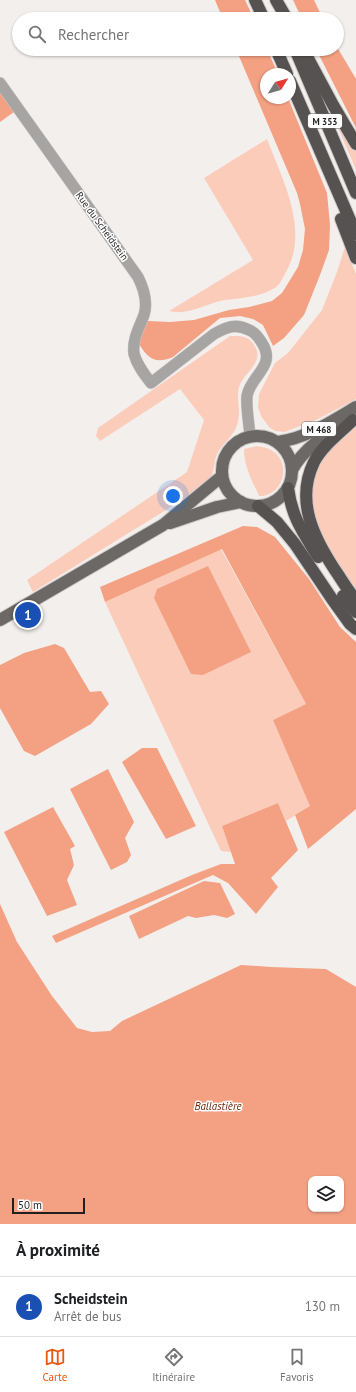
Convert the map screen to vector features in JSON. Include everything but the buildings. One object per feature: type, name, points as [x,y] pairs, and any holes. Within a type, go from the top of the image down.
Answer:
[{"type":"highway","points":[[256,0],[261,12]]},
{"type":"highway","points":[[275,0],[279,12]]},
{"type":"highway","points":[[275,0],[283,12]]},
{"type":"highway","points":[[279,56],[284,68]]},
{"type":"highway","name":"M 353","points":[[298,56],[356,193]]},
{"type":"highway","points":[[308,56],[333,105],[356,144]]},
{"type":"highway","name":"M 353","points":[[296,95],[356,234]]},
{"type":"highway","points":[[321,155],[342,222],[356,258]]},
{"type":"highway","points":[[355,419],[324,448],[314,463],[307,484],[307,501],[309,516],[314,532],[323,552],[356,600]]},
{"type":"highway","points":[[288,488],[292,510],[302,530],[349,604],[356,612]]},
{"type":"highway","points":[[258,506],[276,522],[295,544],[336,605],[350,624],[356,629]]},
{"type":"main road","name":"M 468","points":[[278,442],[293,440],[314,432],[356,407]]},
{"type":"main road","name":"M 468","points":[[292,470],[303,454],[314,444],[329,433],[355,419]]},
{"type":"main road","points":[[250,436],[265,436],[278,442],[288,454],[292,470],[288,488],[284,494],[270,504],[258,506],[242,502],[229,491],[222,476],[223,462],[228,450],[238,441],[250,436]]},
{"type":"main road","points":[[0,620],[163,525],[222,476]]},
{"type":"main road","points":[[163,525],[217,507],[242,502]]},
{"type":"street","name":"Rue du Scheidstein","points":[[0,83],[138,277],[144,290],[146,301],[144,314],[134,341],[134,354],[139,367],[151,383],[214,334],[223,329],[231,326],[241,326],[251,330],[258,337],[264,346],[266,356],[264,367],[247,395],[250,436]]},
{"type":"shaded area","points":[[215,0],[245,0],[251,12],[220,12]]},
{"type":"shaded area","points":[[293,0],[314,0],[320,12],[299,12]]},
{"type":"shaded area","points":[[239,56],[270,56],[275,68],[260,68],[260,104],[290,104],[327,193],[330,225],[329,250],[304,315],[284,338],[273,346],[263,325],[253,319],[240,316],[220,318],[173,357],[157,360],[146,354],[139,344],[142,331],[148,321],[170,322],[194,320],[229,310],[272,301],[282,293],[298,267],[303,250],[305,229],[297,193]]},
{"type":"shaded area","points":[[320,56],[342,56],[356,79],[356,128]]},
{"type":"shaded area","points":[[0,92],[14,112],[0,122]]},
{"type":"shaded area","points":[[335,115],[356,151],[356,170],[333,116]]},
{"type":"shaded area","points":[[267,139],[286,187],[294,221],[295,238],[293,254],[281,281],[278,286],[268,292],[244,298],[225,300],[190,311],[169,311],[253,260],[204,178]]},
{"type":"shaded area","points":[[345,247],[356,274],[356,399],[318,419],[285,432],[275,431],[269,427],[261,416],[258,407],[259,394],[275,363],[288,353],[322,310]]},
{"type":"shaded area","points":[[230,336],[249,339],[257,351],[257,357],[256,362],[239,387],[239,417],[237,425],[233,433],[218,452],[212,475],[208,481],[192,494],[33,592],[27,580],[187,472],[204,420],[180,389],[100,441],[96,436],[98,428]]},
{"type":"shaded area","points":[[356,426],[356,590],[334,559],[320,533],[314,515],[312,495],[313,484],[319,464],[324,455],[342,435]]},
{"type":"shaded area","points":[[257,446],[274,452],[282,464],[283,472],[279,486],[274,491],[267,495],[259,496],[251,479],[244,456],[244,449]]},
{"type":"shaded area","points":[[243,526],[257,527],[275,537],[309,579],[340,627],[356,642],[356,809],[308,849],[295,815],[310,806],[273,720],[306,704],[222,549],[105,602],[100,587]]},
{"type":"shaded area","points":[[221,549],[306,704],[273,720],[311,806],[286,821],[278,803],[222,826],[231,852],[221,851],[105,602]]},
{"type":"shaded area","points":[[208,566],[251,652],[203,675],[191,674],[154,598],[157,589]]},
{"type":"shaded area","points":[[55,644],[64,648],[90,692],[101,691],[109,704],[91,724],[35,756],[24,751],[0,708],[0,665],[24,653]]},
{"type":"shaded area","points":[[142,748],[157,748],[196,826],[166,839],[122,762]]},
{"type":"shaded area","points":[[108,769],[134,822],[125,838],[131,855],[127,862],[111,870],[70,789]]},
{"type":"shaded area","points":[[278,803],[298,850],[271,878],[278,887],[256,914],[228,883],[213,875],[56,943],[52,936],[192,875],[221,864],[235,864],[222,826]]},
{"type":"shaded area","points":[[53,807],[75,846],[70,849],[74,865],[67,880],[77,905],[47,916],[4,832]]},
{"type":"shaded area","points":[[204,881],[220,883],[235,914],[227,918],[214,915],[196,918],[188,916],[139,939],[129,916]]},
{"type":"shaded area","name":"Ballastière","points":[[0,904],[17,942],[52,996],[77,1028],[92,1032],[110,1031],[122,1021],[241,965],[326,969],[356,987],[356,1224],[0,1224]]},
{"type":"place","name":"Scheidstein","points":[[28,615]]}]
